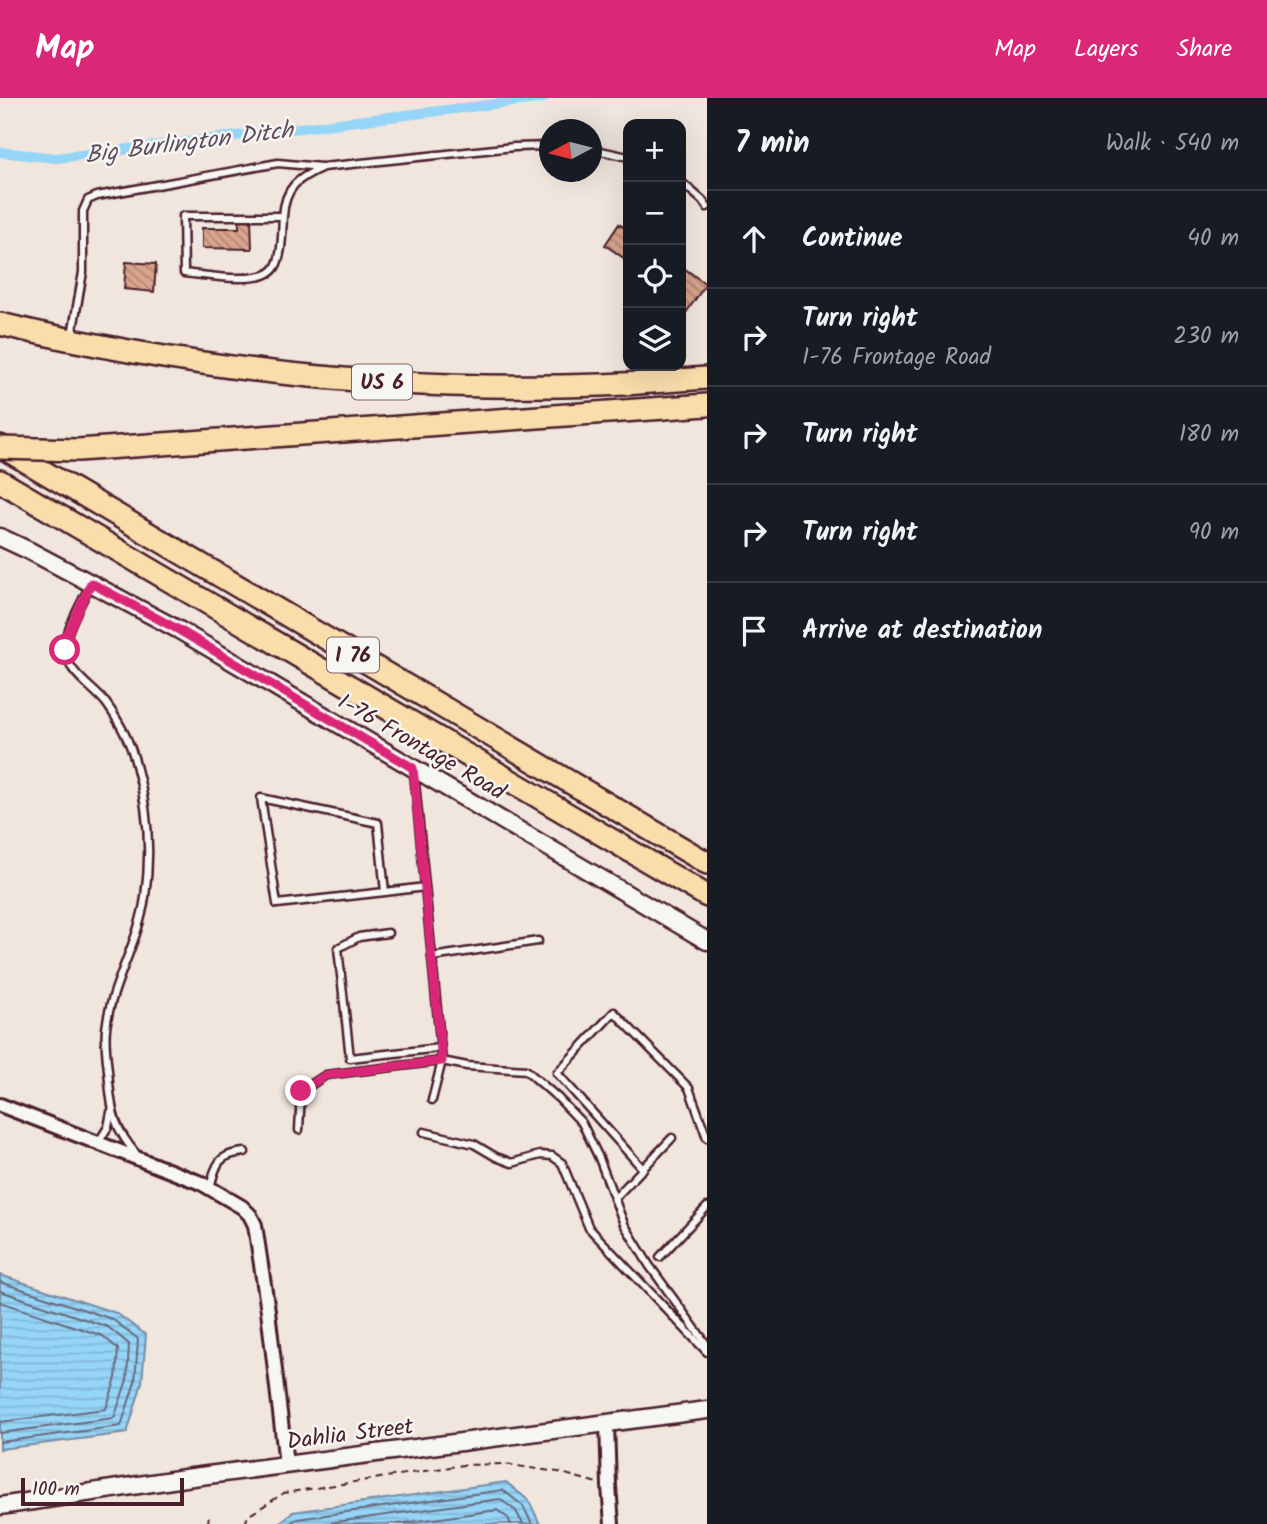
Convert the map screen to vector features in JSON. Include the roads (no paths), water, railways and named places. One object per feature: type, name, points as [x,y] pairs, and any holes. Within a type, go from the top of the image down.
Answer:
[{"type":"highway","name":"US 6","points":[[0,324],[159,357],[278,373],[398,383],[602,385],[707,378]]},
{"type":"highway","name":"US 6","points":[[0,447],[78,450],[707,405]]},
{"type":"highway","name":"I 76","points":[[0,447],[707,863]]},
{"type":"highway","name":"I 76","points":[[0,481],[707,896]]},
{"type":"street","name":"I-76 Frontage Road","points":[[0,537],[179,630],[707,940]]},
{"type":"street","points":[[0,1105],[201,1182],[242,1207],[250,1216],[255,1225],[268,1311],[286,1464]]},
{"type":"street","name":"Dahlia Street","points":[[0,1506],[286,1464],[707,1410]]},
{"type":"street","points":[[607,1423],[612,1524]]},
{"type":"lane","points":[[72,340],[83,271],[83,211],[88,200],[97,196],[278,163],[323,167],[539,146]]},
{"type":"lane","points":[[602,152],[623,157]]},
{"type":"lane","points":[[283,216],[183,216],[184,273],[248,278],[273,270],[280,256],[286,198],[293,184],[306,174],[323,167]]},
{"type":"lane","points":[[686,186],[707,206]]},
{"type":"lane","points":[[91,583],[67,635],[65,650],[71,666],[106,703],[124,732],[132,752],[145,798],[148,858],[145,898],[110,1007],[106,1031],[112,1110],[108,1127],[98,1143]]},
{"type":"lane","points":[[413,768],[442,1061],[432,1100]]},
{"type":"lane","points":[[385,892],[378,822],[261,798],[277,904],[385,892],[425,887]]},
{"type":"lane","points":[[387,933],[359,937],[338,948],[350,1058],[440,1048]]},
{"type":"lane","points":[[432,957],[538,941]]},
{"type":"lane","points":[[545,1087],[614,1012],[689,1088],[707,1138]]},
{"type":"lane","points":[[299,1130],[301,1091],[326,1075],[442,1061],[467,1066],[526,1070],[582,1123],[624,1224],[649,1265],[707,1345]]},
{"type":"lane","points":[[557,1073],[643,1169]]},
{"type":"lane","points":[[112,1110],[125,1141],[141,1159]]},
{"type":"lane","points":[[424,1132],[474,1144],[512,1163],[540,1155],[552,1156],[562,1163],[589,1227],[707,1352]]},
{"type":"lane","points":[[614,1199],[672,1138]]},
{"type":"lane","points":[[210,1188],[216,1165],[225,1156],[245,1152]]},
{"type":"lane","points":[[660,1257],[707,1207]]},
{"type":"water","points":[[0,1275],[116,1313],[146,1335],[142,1383],[127,1433],[0,1449]]},
{"type":"water","points":[[506,1482],[529,1501],[540,1524],[278,1524],[293,1512]]},
{"type":"waterway","name":"Big Burlington Ditch","points":[[0,152],[56,158],[544,98]]}]
